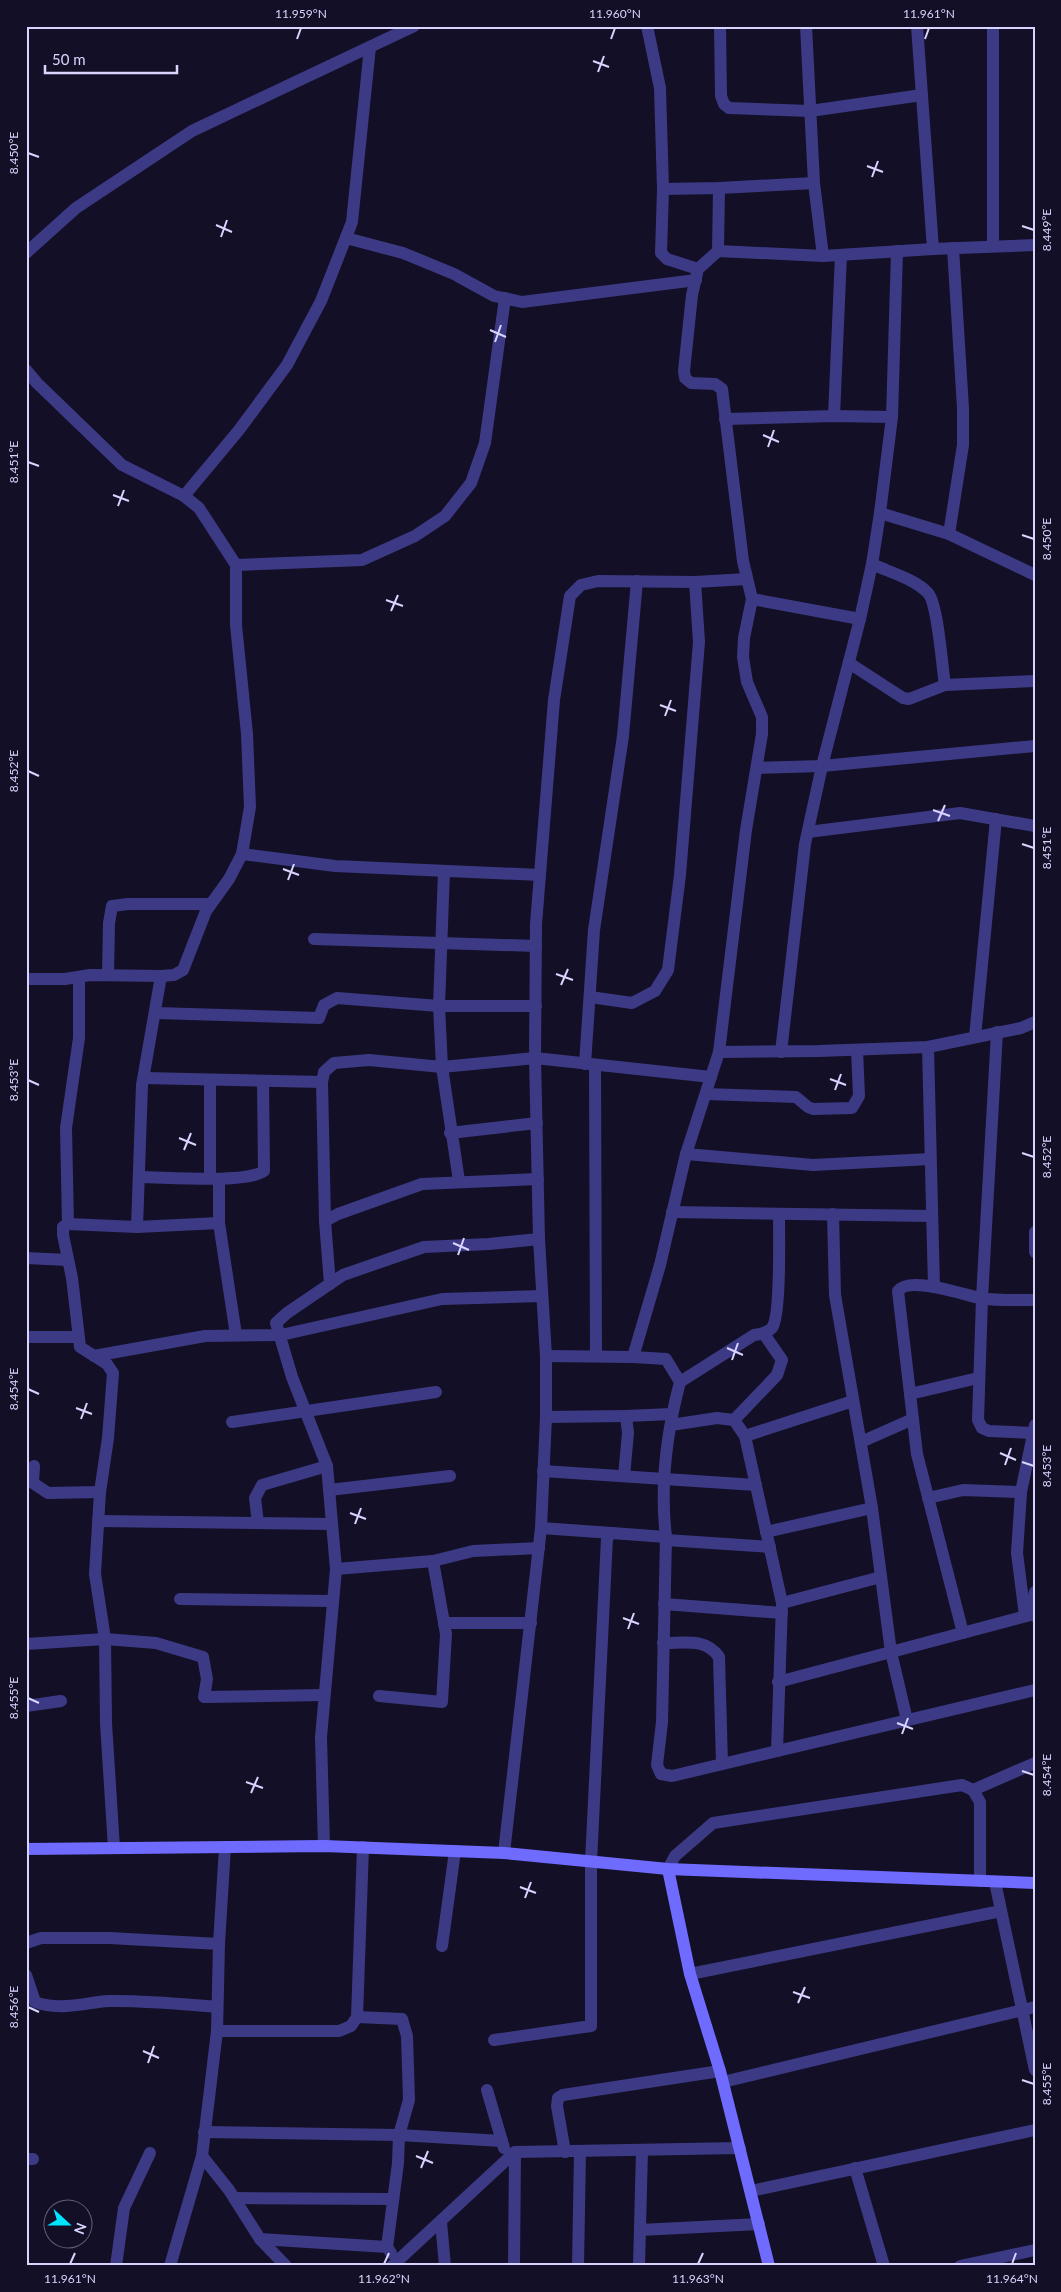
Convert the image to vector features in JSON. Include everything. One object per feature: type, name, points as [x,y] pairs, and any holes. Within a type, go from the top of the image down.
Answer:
[{"type":"street","points":[[26,253],[76,208],[192,131],[414,26]]},
{"type":"street","points":[[647,26],[660,88],[663,188],[661,253],[667,259],[697,274]]},
{"type":"street","points":[[720,26],[721,96],[724,104],[729,108],[810,111],[922,96]]},
{"type":"street","points":[[806,26],[814,183],[823,256]]},
{"type":"street","points":[[917,26],[933,249]]},
{"type":"street","points":[[993,26],[993,246]]},
{"type":"street","points":[[184,496],[239,430],[287,365],[321,301],[352,222],[370,47]]},
{"type":"street","points":[[663,188],[719,188],[814,183]]},
{"type":"street","points":[[633,1357],[660,1265],[686,1154],[719,1052],[746,830],[762,734],[762,717],[747,682],[744,638],[752,600],[747,579],[720,386],[691,383],[685,378],[684,370],[697,274],[718,251],[719,188]]},
{"type":"street","points":[[346,238],[403,253],[454,274],[494,296],[522,302],[697,274]]},
{"type":"street","points":[[718,251],[823,256],[1035,245]]},
{"type":"street","points":[[949,534],[963,445],[963,408],[953,248]]},
{"type":"street","points":[[781,1052],[808,832],[822,766],[860,619],[872,564],[880,513],[892,417],[897,251]]},
{"type":"street","points":[[834,416],[842,255]]},
{"type":"street","points":[[236,565],[362,560],[415,536],[445,516],[471,483],[485,443],[505,298]]},
{"type":"street","points":[[26,370],[37,383],[122,465],[184,496],[199,508],[236,565],[236,625],[247,734],[250,807],[242,854],[229,878],[210,904],[182,970],[174,975],[161,976],[79,977],[65,980],[26,979]]},
{"type":"street","points":[[725,419],[834,416],[892,417]]},
{"type":"street","points":[[880,513],[949,534],[1035,575]]},
{"type":"street","points":[[872,564],[921,587],[929,594],[935,615],[945,685]]},
{"type":"street","points":[[504,1853],[541,1528],[546,1417],[546,1356],[539,1239],[535,1058],[536,946],[554,700],[570,596],[581,585],[598,581],[695,582],[722,578],[747,579]]},
{"type":"street","points":[[596,1356],[590,997],[594,930],[622,736],[637,581]]},
{"type":"street","points":[[590,997],[632,1003],[655,992],[668,970],[680,875],[699,642],[695,582]]},
{"type":"street","points":[[752,600],[860,619]]},
{"type":"street","points":[[848,664],[903,698],[914,699],[945,685],[1035,681]]},
{"type":"street","points":[[757,768],[822,766],[1035,746]]},
{"type":"street","points":[[808,832],[960,813],[1035,826]]},
{"type":"street","points":[[976,1037],[996,820]]},
{"type":"street","points":[[242,854],[335,866],[540,875]]},
{"type":"street","points":[[444,871],[440,1006],[442,1067],[450,1133],[459,1181]]},
{"type":"street","points":[[108,976],[109,924],[112,906],[128,904],[210,904]]},
{"type":"street","points":[[314,939],[536,946]]},
{"type":"street","points":[[137,1227],[144,1078],[161,976]]},
{"type":"street","points":[[68,1224],[66,1128],[79,1038],[79,977]]},
{"type":"street","points":[[156,1014],[319,1018],[324,1005],[337,998],[440,1006],[536,1006]]},
{"type":"street","points":[[719,1052],[928,1047],[1021,1028],[1035,1022]]},
{"type":"street","points":[[778,1682],[963,1633],[1032,1608],[1017,1553],[1021,1492],[1033,1436],[989,1431],[982,1428],[978,1420],[978,1378],[997,1032]]},
{"type":"street","points":[[928,1047],[934,1287]]},
{"type":"street","points":[[706,1094],[796,1097],[808,1107],[813,1108],[852,1108],[859,1096],[857,1050]]},
{"type":"street","points":[[330,1284],[325,1221],[322,1082],[324,1072],[334,1063],[369,1060],[442,1067],[535,1058],[711,1077]]},
{"type":"street","points":[[144,1078],[322,1082]]},
{"type":"street","points":[[210,1080],[214,1178],[236,1335]]},
{"type":"street","points":[[139,1177],[214,1178],[258,1175],[264,1171],[263,1081]]},
{"type":"street","points":[[450,1133],[537,1124]]},
{"type":"street","points":[[686,1154],[813,1165],[930,1159]]},
{"type":"street","points":[[325,1221],[338,1214],[422,1184],[538,1179]]},
{"type":"street","points":[[672,1212],[931,1216]]},
{"type":"street","points":[[779,1214],[774,1324],[764,1334],[754,1335],[680,1382],[671,1419],[662,1508],[666,1539],[662,1722],[657,1765],[661,1774],[672,1776],[1035,1690]]},
{"type":"street","points":[[833,1214],[835,1295],[872,1508],[891,1652],[907,1720]]},
{"type":"street","points":[[114,1848],[106,1724],[105,1639],[95,1574],[100,1492],[108,1438],[113,1373],[107,1364],[80,1347],[72,1278],[63,1227],[68,1224],[137,1227],[219,1223]]},
{"type":"street","points":[[1035,1232],[1035,1252]]},
{"type":"street","points":[[324,1846],[321,1737],[336,1569],[327,1466],[292,1377],[276,1323],[344,1275],[424,1247],[489,1244],[539,1239]]},
{"type":"street","points":[[26,1258],[68,1260]]},
{"type":"street","points":[[963,1633],[917,1454],[898,1291],[906,1285],[934,1287],[982,1298],[1035,1300]]},
{"type":"street","points":[[94,1356],[166,1341],[205,1336],[281,1335],[442,1300],[542,1296]]},
{"type":"street","points":[[734,1420],[777,1375],[782,1360],[764,1334]]},
{"type":"street","points":[[26,1337],[78,1337]]},
{"type":"street","points":[[546,1356],[666,1359],[680,1382]]},
{"type":"street","points":[[910,1394],[978,1378]]},
{"type":"street","points":[[232,1422],[436,1392]]},
{"type":"street","points":[[745,1436],[853,1401]]},
{"type":"street","points":[[546,1417],[626,1416],[734,1420],[745,1436],[782,1608],[777,1751]]},
{"type":"street","points":[[624,1476],[628,1433],[626,1416]]},
{"type":"street","points":[[860,1442],[913,1419]]},
{"type":"street","points":[[34,1466],[33,1483],[48,1492],[100,1492]]},
{"type":"street","points":[[258,1523],[256,1498],[262,1484],[327,1466]]},
{"type":"street","points":[[543,1471],[756,1485]]},
{"type":"street","points":[[329,1490],[450,1476]]},
{"type":"street","points":[[928,1498],[963,1490],[1021,1492]]},
{"type":"street","points":[[766,1532],[872,1508]]},
{"type":"street","points":[[98,1521],[332,1524]]},
{"type":"street","points":[[541,1528],[770,1547]]},
{"type":"street","points":[[494,2040],[590,2026],[591,1862],[607,1538],[612,1533]]},
{"type":"street","points":[[336,1569],[433,1561],[473,1551],[539,1548]]},
{"type":"street","points":[[379,1696],[442,1702],[446,1634],[433,1561]]},
{"type":"street","points":[[664,1604],[782,1608],[881,1578]]},
{"type":"street","points":[[180,1599],[332,1601]]},
{"type":"street","points":[[444,1623],[531,1623]]},
{"type":"street","points":[[26,1644],[105,1639],[156,1643],[203,1658],[207,1679],[204,1697],[324,1695]]},
{"type":"street","points":[[663,1643],[702,1643],[713,1647],[719,1656],[722,1764]]},
{"type":"street","points":[[26,1706],[61,1701]]},
{"type":"street","points":[[973,1790],[1035,1764]]},
{"type":"street","points":[[769,2266],[722,2077],[690,1974],[668,1869],[675,1856],[713,1823],[962,1785],[973,1790],[980,1802],[980,1881]]},
{"type":"street","points":[[170,2266],[202,2156],[217,2031],[219,1944],[225,1847]]},
{"type":"street","points":[[26,1849],[363,1847],[504,1853],[668,1869],[1035,1883]]},
{"type":"street","points":[[217,2031],[339,2031],[351,2026],[357,2017],[363,1847]]},
{"type":"street","points":[[442,1946],[454,1851]]},
{"type":"street","points":[[995,1882],[1001,1911],[1028,2008],[1035,2070]]},
{"type":"street","points":[[690,1974],[1001,1911]]},
{"type":"street","points":[[26,1943],[42,1938],[109,1938],[219,1944]]},
{"type":"street","points":[[26,1974],[35,2002],[43,2005],[56,2007],[109,2001],[217,2007]]},
{"type":"street","points":[[565,2152],[557,2106],[558,2098],[563,2095],[722,2077],[1028,2008]]},
{"type":"street","points":[[357,2017],[402,2019],[407,2036],[409,2100],[399,2135],[398,2164],[387,2247],[394,2264],[511,2156],[580,2151],[740,2148]]},
{"type":"street","points":[[487,2090],[502,2140],[511,2156],[514,2266]]},
{"type":"street","points":[[751,2191],[1035,2130]]},
{"type":"street","points":[[204,2132],[399,2135],[502,2140]]},
{"type":"street","points":[[639,2266],[642,2150]]},
{"type":"street","points":[[578,2266],[580,2151]]},
{"type":"street","points":[[116,2266],[124,2208],[150,2153]]},
{"type":"street","points":[[202,2156],[234,2198],[260,2239],[286,2266]]},
{"type":"street","points":[[855,2168],[884,2266]]},
{"type":"street","points":[[234,2198],[392,2199]]},
{"type":"street","points":[[441,2222],[445,2266]]},
{"type":"street","points":[[640,2230],[759,2224]]},
{"type":"street","points":[[260,2239],[387,2247]]},
{"type":"street","points":[[960,2266],[1035,2250]]}]
